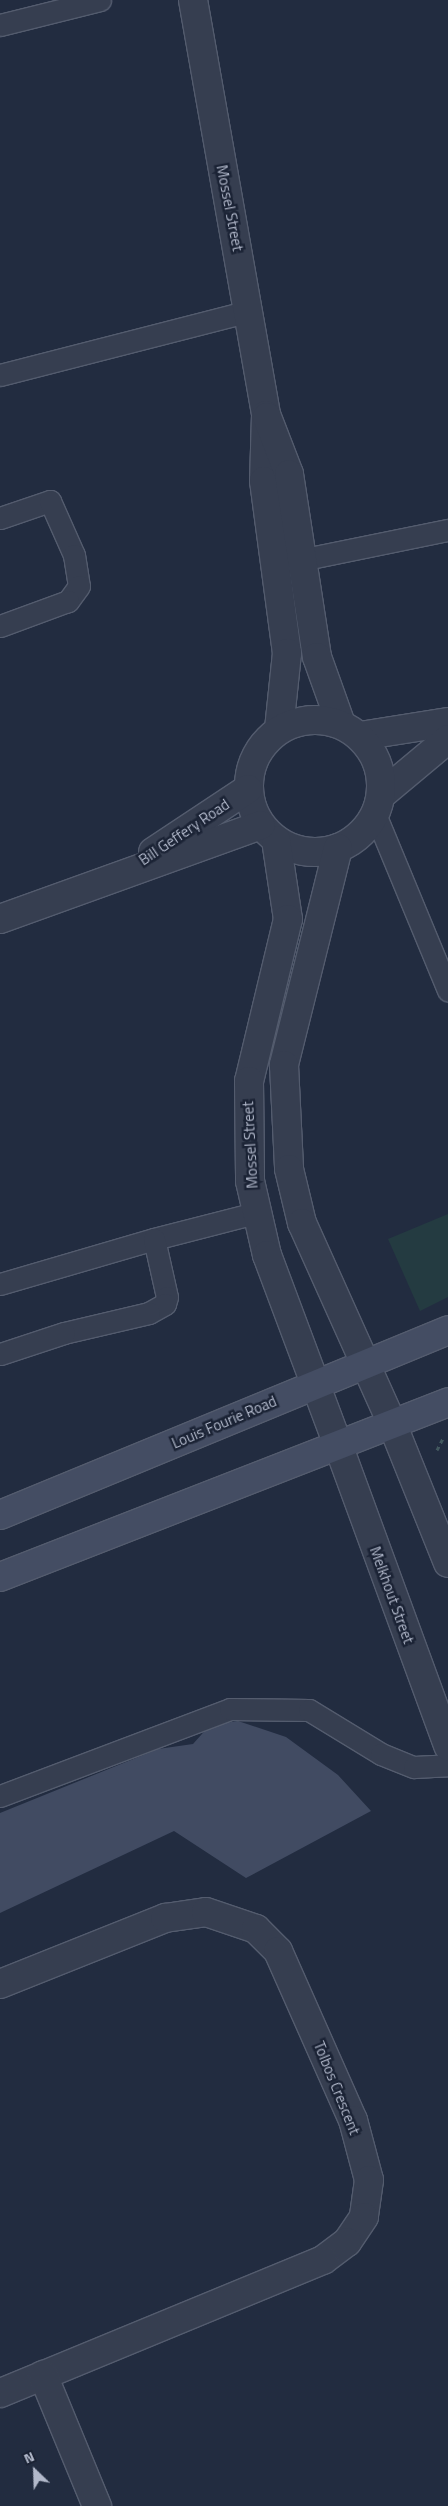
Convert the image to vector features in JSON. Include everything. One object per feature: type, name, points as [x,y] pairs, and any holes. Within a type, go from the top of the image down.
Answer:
[{"type":"main road","name":"Louis Fourie Road","points":[[0,1515],[365,1361],[448,1330]]},
{"type":"main road","points":[[0,1577],[337,1442],[448,1402]]},
{"type":"street","name":"Mossel Street","points":[[193,0],[250,311],[266,415]]},
{"type":"street","points":[[266,415],[289,474],[305,559],[317,656],[351,731],[374,753],[378,804]]},
{"type":"street","points":[[266,415],[264,481],[287,653],[279,730]]},
{"type":"street","points":[[448,722],[351,731],[321,719],[299,721],[279,730],[255,755],[248,789],[268,833],[313,852],[338,848],[360,834],[378,804],[448,738]]},
{"type":"street","name":"Bill Geffery Road","points":[[121,874],[248,789]]},
{"type":"street","name":"Mossel Street","points":[[268,833],[288,919],[249,1081],[249,1164],[255,1213],[313,1383],[337,1442]]},
{"type":"street","name":"Bill Geffery Road","points":[[0,919],[121,874],[268,833]]},
{"type":"street","points":[[338,848],[284,1065],[283,1088],[289,1169],[302,1223],[365,1361],[448,1563]]},
{"type":"street","name":"Melkhout Street","points":[[337,1442],[448,1746]]},
{"type":"street","name":"Tolbos Crescent","points":[[0,1984],[165,1918],[206,1912],[256,1929],[278,1951],[353,2120],[368,2180],[364,2217],[347,2242],[324,2260],[0,2393]]},
{"type":"street","points":[[42,2375],[97,2506]]},
{"type":"lane","points":[[0,25],[100,0]]},
{"type":"lane","points":[[0,375],[250,311]]},
{"type":"lane","points":[[0,518],[50,501],[74,555],[79,586],[68,601],[0,626]]},
{"type":"lane","points":[[305,559],[448,530]]},
{"type":"lane","points":[[378,804],[448,990]]},
{"type":"lane","points":[[0,1284],[255,1213]]},
{"type":"lane","points":[[0,1354],[157,1311],[167,1297],[154,1240]]},
{"type":"lane","points":[[0,1796],[230,1709],[310,1710],[389,1757],[414,1767],[448,1764]]},
{"type":"green space","points":[[448,1214],[448,1297],[420,1311],[388,1239]]},
{"type":"building","points":[[238,1721],[286,1737],[338,1775],[371,1811],[246,1878],[174,1831],[0,1913],[0,1813],[158,1749],[193,1744],[210,1725]]}]
